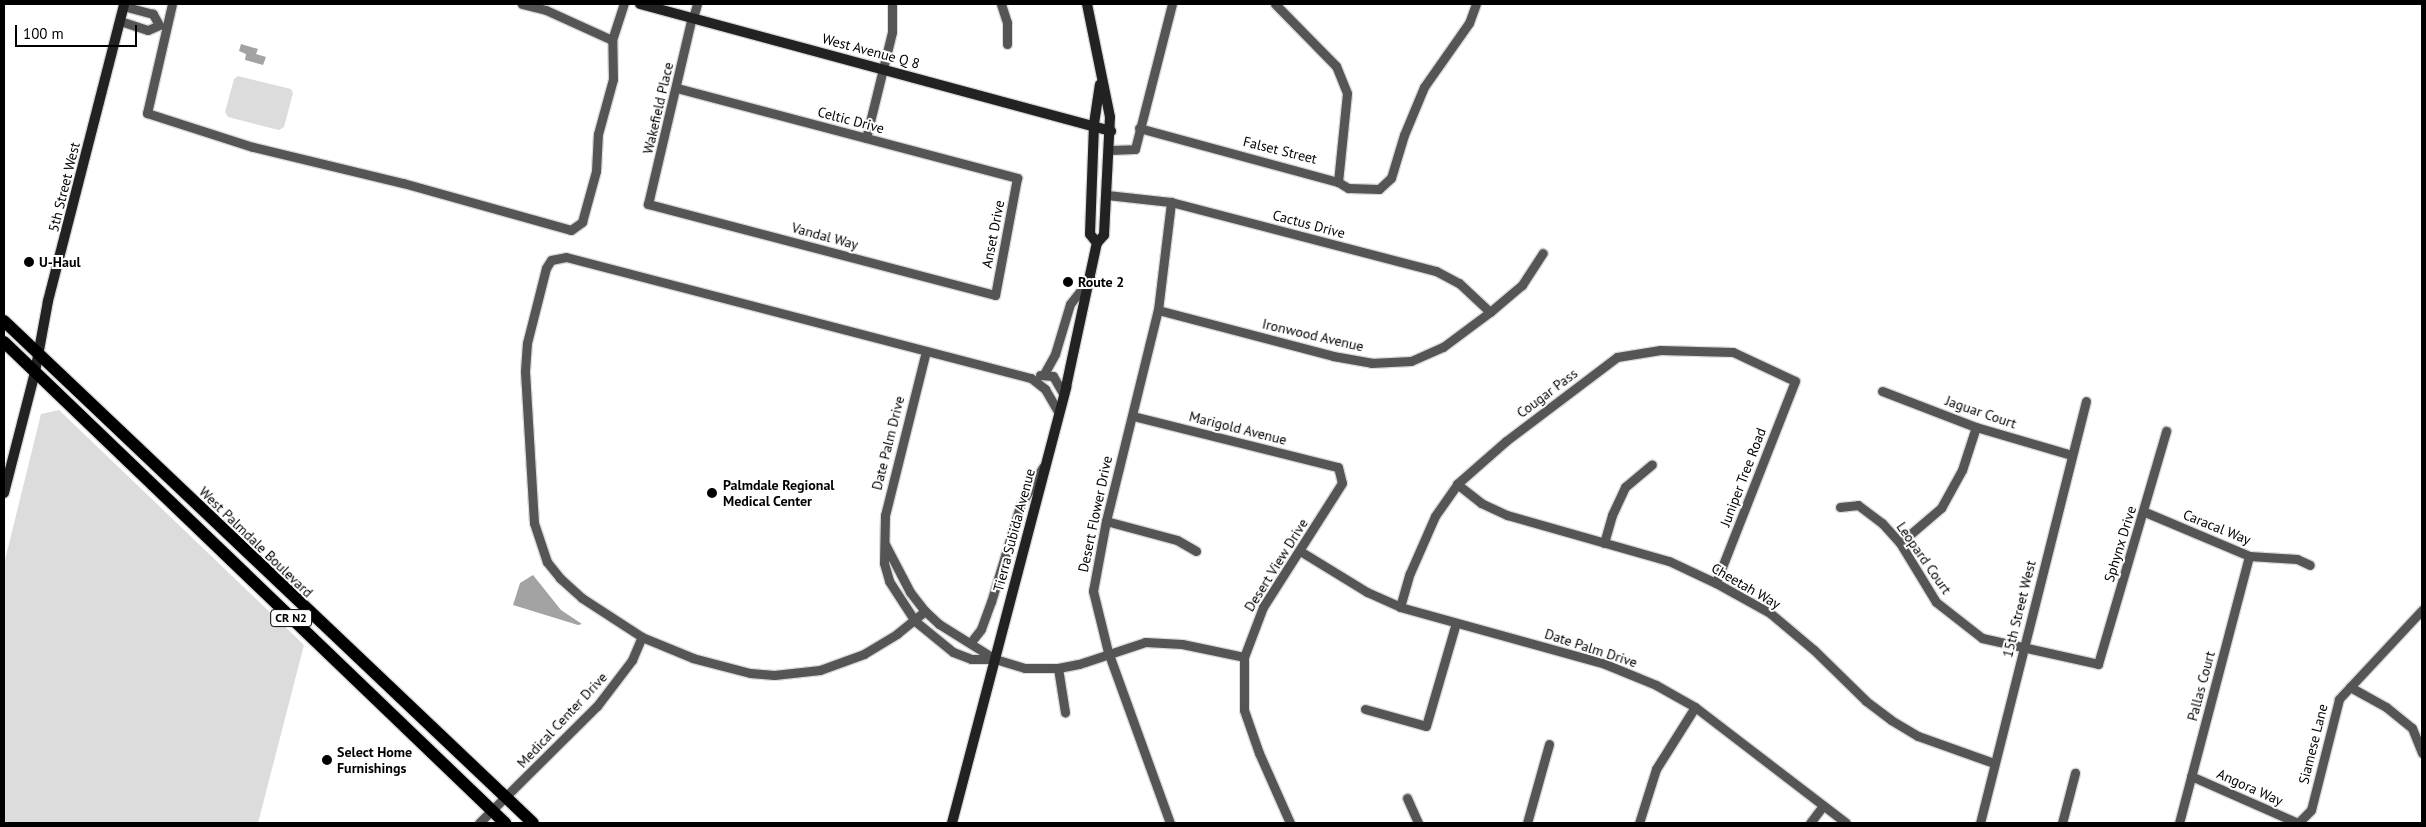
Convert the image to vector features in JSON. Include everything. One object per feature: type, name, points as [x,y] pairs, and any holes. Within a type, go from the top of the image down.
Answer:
[{"type":"main road","name":"West Avenue Q 8","points":[[640,4],[1094,124],[1111,131]]},
{"type":"main road","name":"Tierra Subida Avenue","points":[[952,823],[1064,395],[1092,276],[1097,242],[1104,235],[1111,131],[1087,4]]},
{"type":"main road","name":"5th Street West","points":[[4,493],[124,5]]},
{"type":"main road","name":"Tierra Subida Avenue","points":[[1097,242],[1090,234],[1094,124],[1101,78]]},
{"type":"main road","name":"West Palmdale Boulevard","points":[[4,321],[204,513],[533,823]]},
{"type":"main road","name":"CR N2","points":[[4,342],[505,823]]},
{"type":"main road","points":[[194,525],[204,513]]},
{"type":"street","points":[[172,4],[163,26],[147,113],[253,146],[403,182],[571,230],[582,222],[596,171],[598,134],[613,79],[612,40],[624,4]]},
{"type":"street","points":[[522,4],[546,10],[612,40]]},
{"type":"street","name":"Wakefield Place","points":[[648,204],[697,4]]},
{"type":"street","points":[[866,138],[892,32],[892,4]]},
{"type":"street","points":[[1001,4],[1007,23],[1007,44]]},
{"type":"street","points":[[1110,150],[1133,151],[1172,4]]},
{"type":"street","points":[[1275,4],[1336,66],[1347,93],[1338,182]]},
{"type":"street","name":"Falset Street","points":[[1139,128],[1338,182],[1348,188],[1379,189],[1390,178],[1404,135],[1424,87],[1469,22],[1476,4]]},
{"type":"street","points":[[124,5],[153,14],[163,26]]},
{"type":"street","points":[[120,21],[148,30],[163,26]]},
{"type":"street","name":"Celtic Drive","points":[[677,88],[1017,178]]},
{"type":"street","name":"Anset Drive","points":[[995,295],[1017,178]]},
{"type":"street","name":"Cactus Drive","points":[[1107,195],[1171,202],[1436,271],[1459,283],[1490,312]]},
{"type":"street","name":"Desert Flower Drive","points":[[1170,823],[1108,652],[1093,591],[1106,521],[1158,310],[1171,202]]},
{"type":"street","name":"Vandal Way","points":[[648,204],[995,295]]},
{"type":"street","name":"Ironwood Avenue","points":[[1158,310],[1371,363],[1411,360],[1443,347],[1490,312],[1522,285],[1543,253]]},
{"type":"street","points":[[924,611],[915,622],[864,654],[840,664],[806,673],[774,676],[750,673],[693,658],[642,637],[582,598],[560,578],[547,562],[537,537],[532,502],[525,356],[540,290],[551,260],[566,257],[1031,378],[1045,389],[1059,414]]},
{"type":"street","points":[[1044,374],[1055,354],[1070,304],[1092,276]]},
{"type":"street","name":"Cougar Pass","points":[[1400,607],[1410,573],[1435,516],[1457,484],[1506,441],[1617,357],[1660,350],[1733,352],[1795,381]]},
{"type":"street","name":"Date Palm Drive","points":[[926,351],[885,514],[884,563],[890,581],[915,622],[953,652],[971,659],[995,659],[1025,668],[1058,668],[1079,664],[1108,652],[1159,641],[1244,657]]},
{"type":"street","points":[[1031,378],[1044,374],[1053,376],[1064,395]]},
{"type":"street","name":"Juniper Tree Road","points":[[1716,583],[1795,381]]},
{"type":"street","name":"Jaguar Court","points":[[1882,391],[1976,427],[2072,455]]},
{"type":"street","name":"15th Street West","points":[[1980,823],[2086,401]]},
{"type":"street","name":"Marigold Avenue","points":[[1133,416],[1338,466]]},
{"type":"street","points":[[1900,543],[1941,508],[1962,470],[1976,427]]},
{"type":"street","name":"Sphynx Drive","points":[[2098,664],[2145,512],[2166,431]]},
{"type":"street","points":[[970,642],[981,629],[991,602],[1020,506],[1047,460]]},
{"type":"street","points":[[1604,543],[1612,514],[1625,488],[1652,464]]},
{"type":"street","name":"Desert View Drive","points":[[1290,823],[1258,753],[1244,710],[1244,657],[1263,607],[1342,483],[1338,466]]},
{"type":"street","name":"Cheetah Way","points":[[1457,484],[1481,503],[1507,516],[1669,561],[1716,583],[1770,613],[1814,650],[1866,702],[1891,720],[1918,736],[1994,763]]},
{"type":"street","name":"Leopard Court","points":[[1840,507],[1858,505],[1882,523],[1900,543],[1936,602],[1957,621],[1982,638],[2023,650],[2098,664]]},
{"type":"street","name":"Caracal Way","points":[[2145,512],[2249,556],[2297,558],[2310,565]]},
{"type":"street","points":[[1106,521],[1177,540],[1196,550]]},
{"type":"street","name":"Date Palm Drive","points":[[885,544],[910,592],[924,611],[939,624],[995,659]]},
{"type":"street","name":"Date Palm Drive","points":[[1300,551],[1367,592],[1400,607],[1605,664],[1656,685],[1695,707],[1846,823]]},
{"type":"street","name":"Pallas Court","points":[[2178,823],[2249,556]]},
{"type":"street","name":"Siamese Lane","points":[[2298,823],[2310,810],[2339,699],[2422,610]]},
{"type":"street","points":[[1365,709],[1426,726],[1456,623]]},
{"type":"street","name":"Medical Center Drive","points":[[479,823],[597,706],[632,660],[642,637]]},
{"type":"street","points":[[1058,668],[1065,712]]},
{"type":"street","points":[[2350,687],[2386,707],[2412,728],[2422,752]]},
{"type":"street","points":[[1639,823],[1656,769],[1695,707]]},
{"type":"street","points":[[1527,823],[1549,744]]},
{"type":"street","points":[[2062,823],[2074,772]]},
{"type":"street","name":"Angora Way","points":[[2191,776],[2298,823]]},
{"type":"street","points":[[1406,798],[1418,823]]},
{"type":"street","points":[[1810,823],[1823,806]]},
{"type":"shaded area","points":[[241,44],[258,49],[256,54],[266,57],[263,65],[245,60],[246,54],[239,51]]},
{"type":"shaded area","points":[[238,76],[291,89],[293,93],[284,127],[279,130],[228,117],[225,112],[234,79]]},
{"type":"shaded area","points":[[59,410],[304,645],[258,823],[4,823],[4,564],[41,414]]},
{"type":"shaded area","points":[[533,575],[561,610],[582,624],[578,625],[513,605],[520,583]]},
{"type":"place","name":"U-Haul","points":[[29,262]]},
{"type":"place","name":"Route 2","points":[[1068,282]]},
{"type":"place","name":"Palmdale Regional Medical Center","points":[[712,493]]},
{"type":"place","name":"Select Home Furnishings","points":[[327,760]]}]
